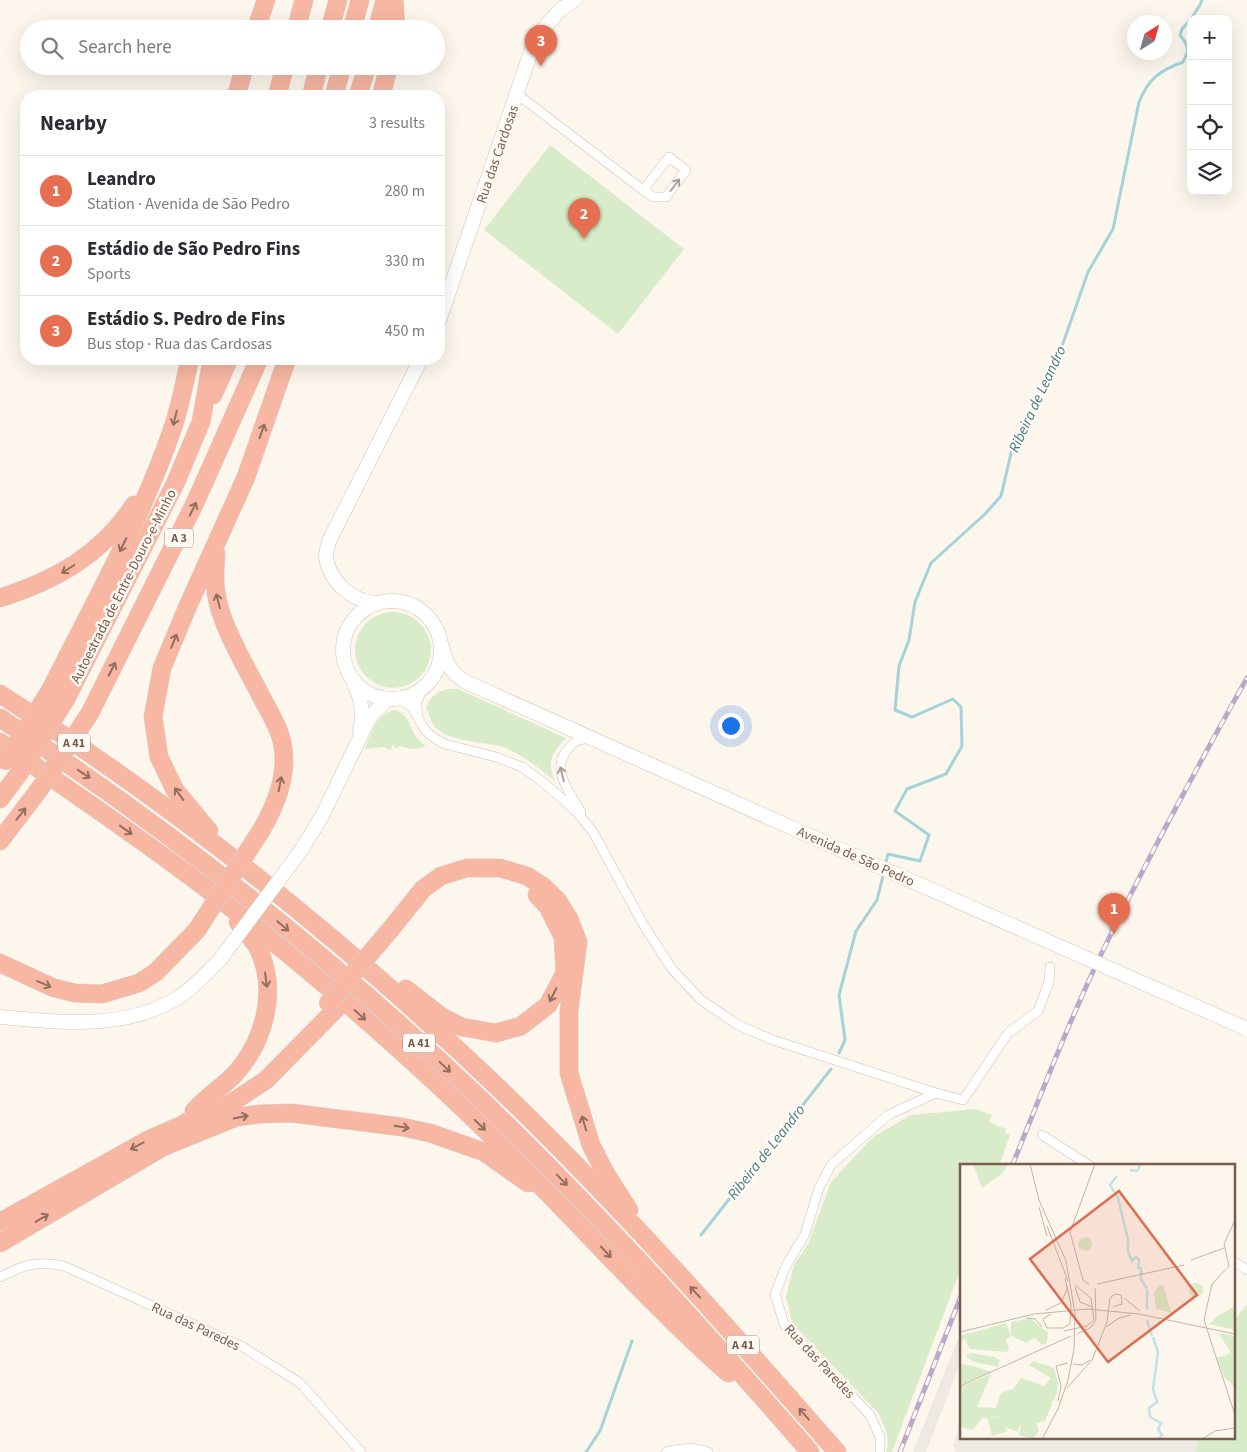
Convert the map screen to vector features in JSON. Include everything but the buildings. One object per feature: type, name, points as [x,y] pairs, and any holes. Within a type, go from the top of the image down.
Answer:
[{"type":"highway","points":[[259,20],[266,0]]},
{"type":"highway","points":[[298,20],[304,0]]},
{"type":"highway","points":[[332,20],[338,0]]},
{"type":"highway","points":[[354,20],[360,0]]},
{"type":"highway","points":[[379,20],[385,0]]},
{"type":"highway","points":[[394,0],[395,20]]},
{"type":"highway","points":[[238,90],[242,75]]},
{"type":"highway","points":[[279,90],[283,75]]},
{"type":"highway","points":[[313,90],[317,75]]},
{"type":"highway","points":[[336,90],[340,75]]},
{"type":"highway","points":[[360,90],[364,75]]},
{"type":"highway","points":[[383,90],[387,75]]},
{"type":"highway","points":[[9,767],[127,539],[172,431],[188,365]]},
{"type":"highway","name":"Autoestrada de Entre-Douro-e-Minho","points":[[0,799],[9,767],[66,699],[153,530],[201,422],[211,365]]},
{"type":"highway","name":"A 3","points":[[201,422],[226,365]]},
{"type":"highway","name":"Autoestrada de Entre-Douro-e-Minho","points":[[0,841],[41,787],[90,713],[195,504],[256,365]]},
{"type":"highway","points":[[233,858],[175,790],[159,757],[153,717],[162,668],[246,477],[286,365]]},
{"type":"highway","points":[[0,598],[43,583],[90,554],[117,527],[133,507],[157,468]]},
{"type":"highway","points":[[0,964],[54,988],[76,992],[102,994],[139,983],[156,972],[197,930],[276,804],[284,763],[282,742],[274,720],[226,626],[219,606],[215,577],[218,539]]},
{"type":"highway","name":"A 41","points":[[0,694],[94,756],[233,858],[382,982],[512,1101],[649,1242],[837,1452]]},
{"type":"highway","name":"A 41","points":[[0,718],[120,799],[191,852],[305,944],[420,1044],[510,1129],[605,1225],[693,1320],[810,1452]]},
{"type":"highway","points":[[0,742],[109,817],[201,885],[278,946],[370,1024],[471,1116],[697,1345],[786,1424]]},
{"type":"highway","points":[[394,933],[423,888],[441,876],[467,868],[500,868],[527,876],[544,887],[558,901],[569,919],[578,942],[570,1011],[569,1073],[591,1145],[606,1174],[649,1242]]},
{"type":"highway","points":[[0,1243],[163,1147],[266,1080],[394,933],[432,897],[449,886],[466,879],[494,878],[522,886],[537,895],[548,907],[563,937],[565,974],[548,1006],[520,1026],[496,1033],[462,1027],[442,1017],[408,990],[382,982]]},
{"type":"highway","points":[[182,1125],[198,1106],[224,1086],[244,1062],[260,1032],[267,1003],[265,970],[258,948],[233,915],[201,885]]},
{"type":"highway","points":[[0,1222],[148,1140],[182,1125],[225,1098],[259,1072],[332,1006]]},
{"type":"highway","points":[[163,1147],[237,1117],[261,1114],[290,1113],[402,1127],[430,1132],[484,1152],[529,1184],[549,1202],[572,1217]]},
{"type":"street","name":"Rua das Cardosas","points":[[445,304],[536,37],[561,9],[575,0]]},
{"type":"street","points":[[517,94],[643,190],[653,197],[666,197],[686,170],[669,157],[643,190]]},
{"type":"street","points":[[374,603],[355,598],[346,591],[334,578],[328,567],[326,554],[329,541],[418,365]]},
{"type":"street","points":[[346,591],[351,600],[352,610],[342,647],[344,663],[362,704],[357,741]]},
{"type":"street","points":[[348,627],[359,612],[374,603],[389,600],[405,601],[419,608],[430,618],[438,631],[442,646],[437,670],[416,704],[425,730],[445,744],[496,757],[522,767],[576,811],[592,832]]},
{"type":"street","name":"Avenida de São Pedro","points":[[442,646],[448,667],[466,682],[1247,1030]]},
{"type":"street","points":[[351,678],[367,692],[394,699],[411,706],[420,719]]},
{"type":"street","name":"Avenida de São Pedro","points":[[426,686],[445,679],[466,682]]},
{"type":"street","points":[[0,1017],[67,1023],[106,1021],[137,1016],[179,997],[219,961],[302,849],[337,788],[357,741],[371,716],[394,699],[411,696],[426,686]]},
{"type":"street","points":[[595,739],[585,739],[572,744],[561,759],[560,770],[566,785],[643,924],[672,969],[701,1000],[738,1025],[773,1040],[963,1100],[1008,1033],[1038,1011],[1049,982],[1050,967]]},
{"type":"street","name":"Rua das Paredes","points":[[880,1452],[880,1437],[870,1415],[784,1324],[775,1294],[786,1266],[805,1234],[819,1188],[831,1165],[888,1115],[936,1093]]},
{"type":"street","points":[[1042,1135],[1087,1164]]},
{"type":"street","name":"Rua das Paredes","points":[[0,1277],[25,1266],[42,1262],[64,1266],[243,1347],[300,1383],[361,1452]]},
{"type":"street","points":[[1234,1262],[1247,1270]]},
{"type":"street","points":[[666,1452],[671,1450],[702,1449],[708,1452]]},
{"type":"shaded area","points":[[960,1334],[960,1364],[926,1452],[913,1452]]},
{"type":"shaded area","points":[[960,1425],[960,1440],[1198,1440],[1195,1452],[956,1452],[953,1445]]},
{"type":"green space","points":[[550,145],[684,249],[618,334],[484,230]]},
{"type":"green space","points":[[393,612],[407,615],[420,623],[428,636],[431,650],[428,664],[420,677],[407,685],[393,688],[379,685],[366,677],[358,664],[355,650],[358,636],[366,623],[379,615]]},
{"type":"green space","points":[[448,689],[458,689],[566,738],[552,758],[551,768],[555,781],[509,749],[459,739],[442,733],[436,728],[431,721],[426,707],[435,695]]},
{"type":"green space","points":[[395,710],[407,718],[414,734],[426,747],[411,749],[400,746],[397,749],[392,745],[391,750],[384,747],[365,749],[375,725],[388,712]]},
{"type":"green space","points":[[976,1109],[992,1115],[989,1122],[1006,1129],[1005,1133],[1010,1135],[1000,1164],[960,1164],[960,1271],[892,1452],[886,1452],[888,1442],[879,1414],[792,1323],[786,1297],[794,1265],[808,1244],[831,1182],[873,1137],[911,1115]]},
{"type":"green space","points":[[1247,1304],[1247,1452],[1195,1452],[1198,1440],[1234,1440],[1234,1321]]},
{"type":"waterway","name":"Ribeira de Leandro","points":[[1194,15],[1202,0]]},
{"type":"waterway","name":"Ribeira de Leandro","points":[[1187,23],[1180,35],[1187,46]]},
{"type":"waterway","name":"Ribeira de Leandro","points":[[885,866],[888,854],[920,861],[929,835],[895,811],[907,789],[946,774],[962,746],[961,707],[953,699],[912,717],[895,710],[899,666],[909,640],[915,602],[931,563],[985,514],[1001,496],[1013,445],[1060,352],[1088,272],[1113,229],[1139,102],[1151,81],[1161,72],[1183,62],[1187,54]]},
{"type":"waterway","name":"Ribeira de Leandro","points":[[839,1053],[845,1040],[839,995],[856,931],[877,900],[884,872]]},
{"type":"waterway","name":"Ribeira de Leandro","points":[[701,1235],[831,1069]]},
{"type":"waterway","name":"Ribeira de Leandro","points":[[586,1452],[600,1431],[632,1341]]},
{"type":"railway","points":[[1013,1164],[1098,961],[1161,836],[1247,678]]},
{"type":"railway","points":[[900,1452],[960,1299]]},
{"type":"place","name":"Estádio S. Pedro de Fins","points":[[541,66]]},
{"type":"place","name":"Estádio de São Pedro Fins","points":[[584,239]]},
{"type":"place","name":"Leandro","points":[[1114,934]]}]
